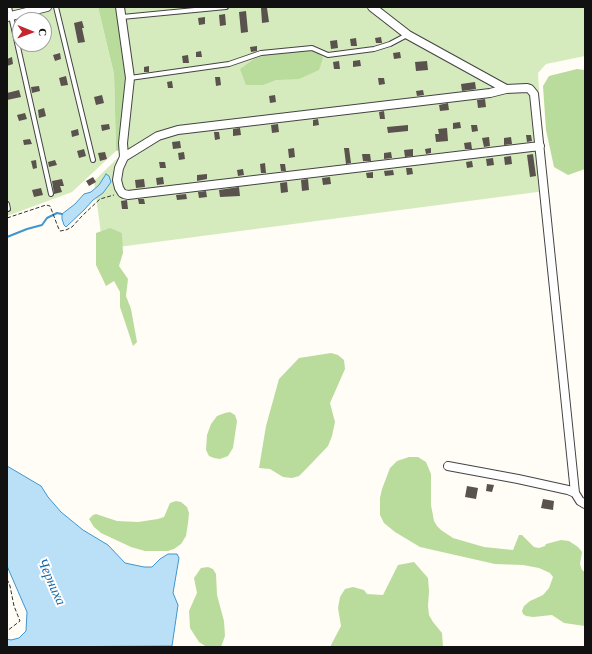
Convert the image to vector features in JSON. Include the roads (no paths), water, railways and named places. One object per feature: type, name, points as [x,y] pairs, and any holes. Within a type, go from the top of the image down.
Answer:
[{"type":"street","points":[[9,16],[47,7]]},
{"type":"street","points":[[120,7],[130,78],[123,143],[124,157],[119,168],[118,180],[122,193],[128,195],[540,146]]},
{"type":"street","points":[[372,7],[408,35],[506,89]]},
{"type":"street","points":[[124,157],[158,136],[178,130],[490,93],[506,89],[527,88],[533,91],[540,146],[575,493],[580,501],[585,504]]},
{"type":"street","points":[[448,466],[518,479],[568,490],[575,493]]},
{"type":"lane","points":[[8,7],[51,194]]},
{"type":"lane","points":[[56,7],[93,160]]},
{"type":"lane","points":[[122,17],[226,7]]},
{"type":"lane","points":[[130,78],[230,64],[261,53],[312,48],[328,55],[374,49],[390,44],[408,35]]},
{"type":"lane","points":[[7,204],[8,209]]},
{"type":"water","points":[[106,174],[109,176],[111,182],[103,193],[93,200],[66,227],[62,219],[62,214],[75,204],[84,194],[91,192],[99,185]]},
{"type":"water","name":"Черниха","points":[[7,466],[41,486],[61,512],[83,530],[108,545],[125,563],[152,567],[168,554],[177,554],[179,558],[173,593],[178,605],[172,646],[7,647],[7,639],[11,640],[19,638],[26,631],[27,612],[7,566]]},
{"type":"waterway","points":[[7,237],[42,225],[47,218],[57,213],[62,214]]}]
